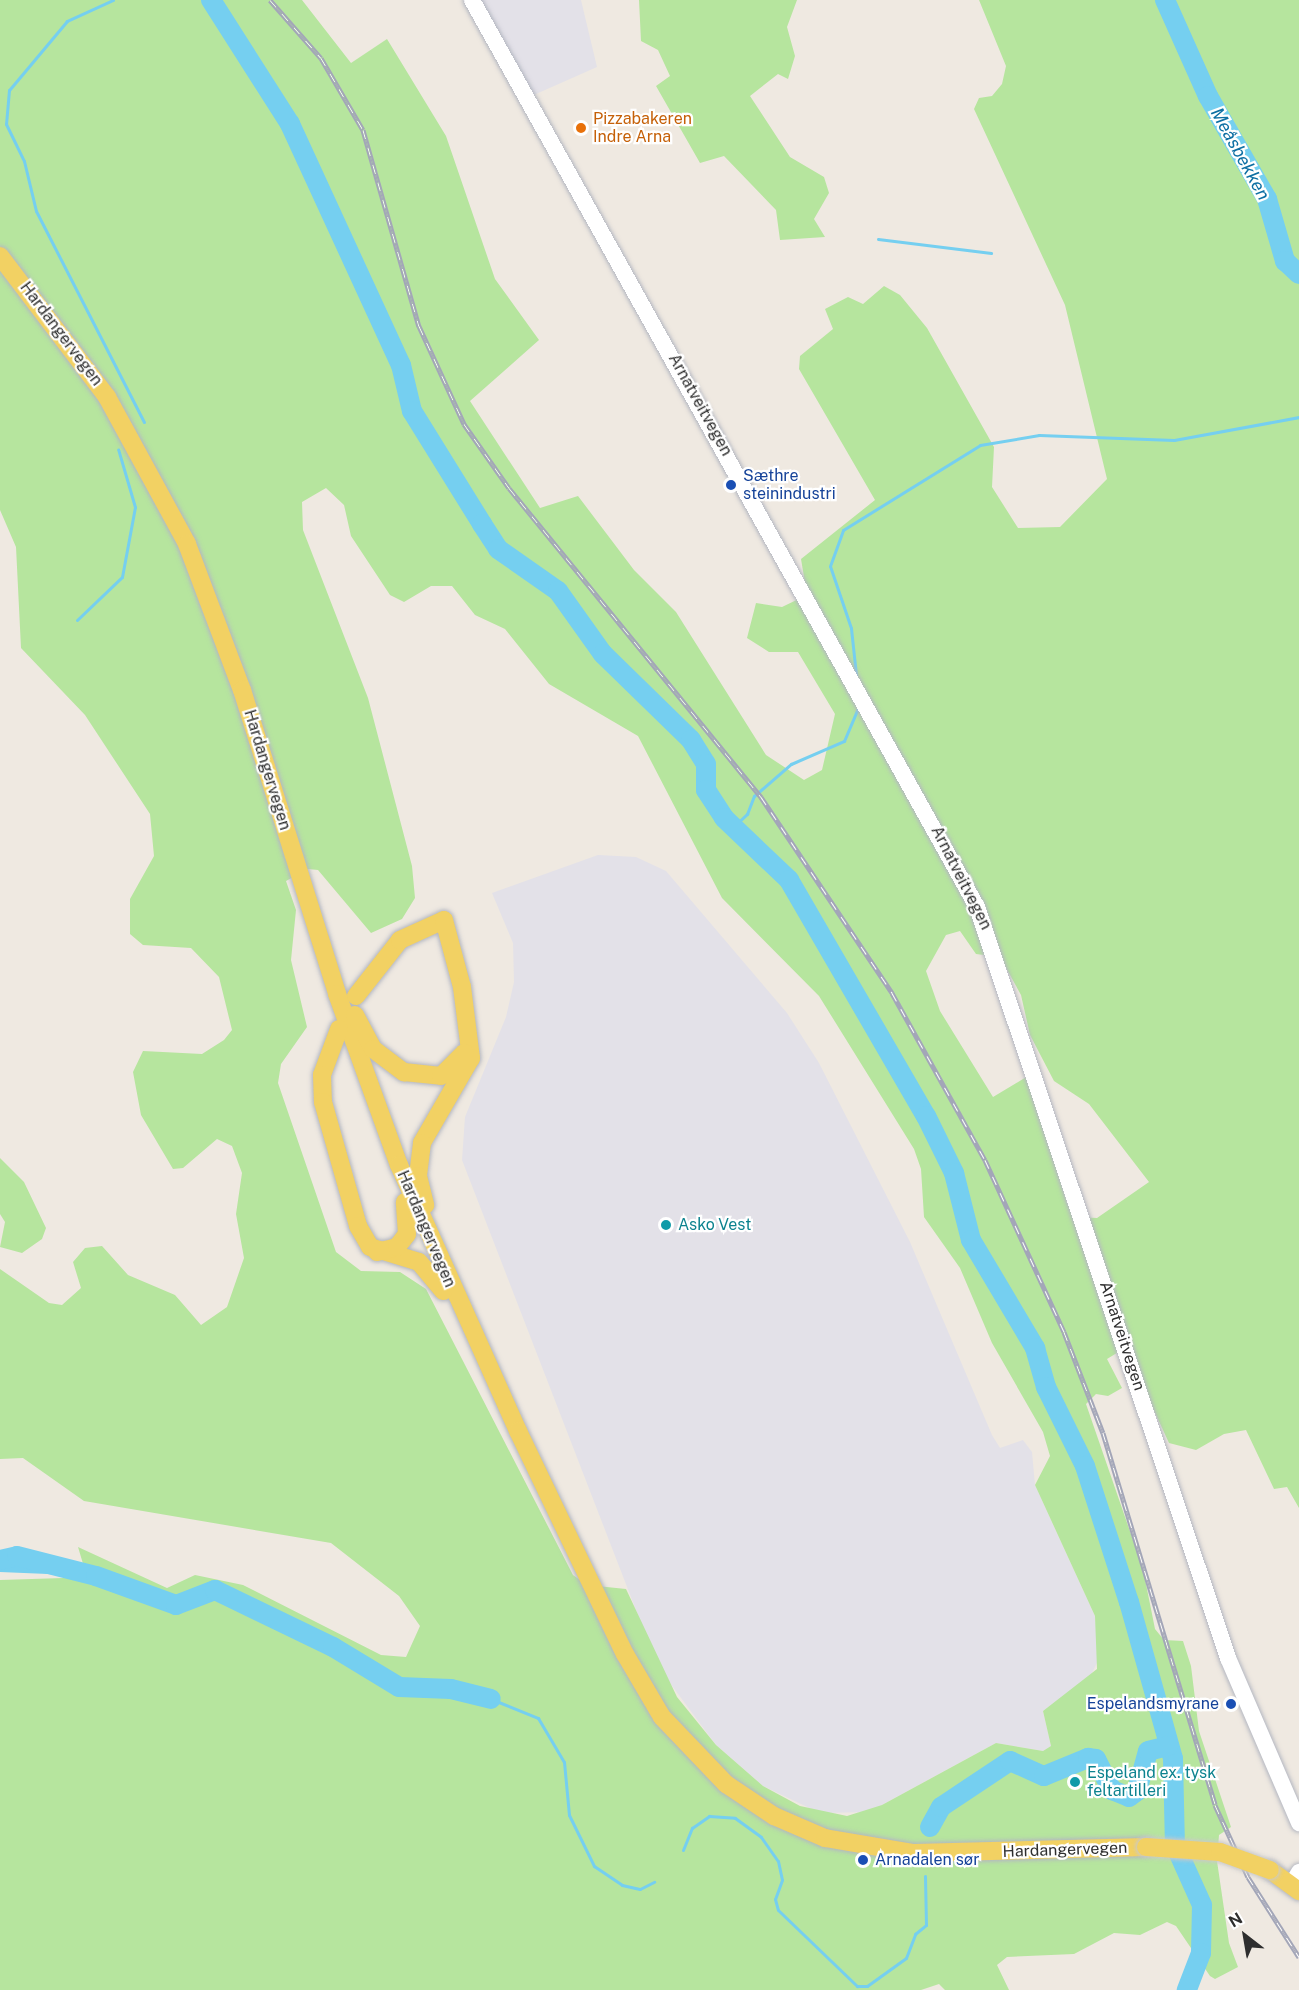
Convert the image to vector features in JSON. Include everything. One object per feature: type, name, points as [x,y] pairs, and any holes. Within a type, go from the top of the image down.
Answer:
[{"type":"main road","name":"Arnatveitvegen","points":[[472,0],[977,907],[1232,1668],[1299,1823]]},
{"type":"main road","name":"Hardangervegen","points":[[0,256],[88,368],[171,509],[222,630],[367,1082],[491,1374],[518,1431],[642,1685],[684,1744],[742,1796],[818,1835],[889,1851],[1146,1847],[1206,1850],[1270,1870],[1297,1882]]},
{"type":"main road","points":[[292,848],[317,903],[360,1028],[377,1054],[404,1072],[441,1076],[463,1058],[469,1037]]},
{"type":"main road","points":[[356,996],[393,946],[444,920],[469,1037],[467,1069],[426,1132],[418,1176],[432,1222],[479,1328],[491,1374]]},
{"type":"main road","points":[[339,1029],[322,1075],[326,1119],[358,1226],[377,1251],[419,1262],[436,1279],[486,1380],[518,1431]]},
{"type":"main road","points":[[367,1082],[369,1111],[410,1224],[397,1247],[377,1251]]},
{"type":"shaded area","points":[[472,0],[581,0],[597,67],[527,98]]},
{"type":"shaded area","points":[[598,855],[636,857],[666,871],[787,1013],[819,1063],[910,1242],[992,1435],[1000,1448],[1023,1440],[1032,1452],[1035,1485],[1095,1616],[1099,1659],[1090,1677],[1043,1711],[1051,1746],[1043,1751],[996,1743],[869,1812],[820,1813],[763,1786],[716,1745],[658,1667],[462,1160],[465,1117],[506,1017],[514,982],[513,943],[492,893]]},
{"type":"green space","points":[[0,0],[302,0],[351,63],[387,39],[446,136],[495,279],[539,340],[470,401],[540,508],[578,496],[634,570],[676,612],[766,755],[804,780],[822,770],[835,714],[798,652],[769,652],[747,638],[756,603],[782,607],[807,595],[801,559],[875,500],[799,369],[800,356],[833,329],[825,309],[848,297],[863,304],[884,286],[900,295],[927,328],[994,447],[992,487],[1018,528],[1060,527],[1107,479],[1065,305],[974,109],[979,98],[992,96],[1002,84],[1006,66],[979,0],[1299,0],[1299,1508],[1287,1487],[1274,1489],[1246,1430],[1224,1434],[1196,1450],[1169,1443],[1125,1348],[1107,1359],[1122,1388],[1108,1396],[1096,1394],[1086,1404],[1143,1569],[1155,1629],[1164,1640],[1183,1641],[1191,1666],[1199,1731],[1231,1827],[1219,1835],[1217,1861],[1229,1943],[1238,1967],[1215,1979],[1210,1976],[1176,1926],[1167,1922],[1140,1935],[1114,1933],[1074,1954],[1007,1957],[997,1965],[1009,1990],[945,1990],[939,1984],[921,1990],[0,1990],[0,1580],[95,1577],[84,1567],[78,1547],[167,1588],[195,1575],[243,1585],[381,1655],[406,1657],[420,1626],[399,1596],[331,1543],[84,1501],[23,1458],[0,1459],[0,1269],[49,1303],[62,1305],[81,1288],[73,1262],[85,1248],[102,1246],[128,1275],[175,1295],[201,1325],[227,1307],[244,1258],[236,1214],[242,1173],[232,1146],[217,1139],[183,1168],[173,1169],[141,1115],[133,1072],[143,1051],[202,1054],[224,1040],[232,1030],[219,977],[191,948],[143,945],[130,934],[130,899],[154,856],[150,814],[85,715],[21,648],[16,547],[0,510]],"holes":[[[326,488],[344,505],[351,536],[390,595],[404,602],[431,586],[452,586],[475,615],[505,629],[549,684],[638,736],[722,898],[819,996],[914,1149],[921,1169],[924,1217],[960,1268],[992,1343],[1043,1432],[1050,1456],[1035,1485],[1095,1616],[1097,1669],[1043,1711],[1051,1746],[1043,1751],[996,1743],[882,1805],[847,1816],[800,1806],[763,1786],[716,1745],[677,1697],[626,1589],[587,1585],[573,1575],[426,1289],[400,1272],[361,1271],[336,1252],[278,1083],[281,1064],[307,1027],[291,960],[296,910],[286,881],[308,869],[318,870],[371,933],[402,919],[415,898],[412,866],[368,698],[303,530],[302,502]],[[960,931],[976,954],[1000,957],[1021,995],[1030,1035],[1054,1081],[1089,1104],[1149,1182],[1097,1218],[1076,1217],[1067,1203],[1028,1076],[993,1097],[940,1011],[926,971],[946,935]]]},
{"type":"green space","points":[[639,0],[797,0],[787,27],[795,56],[788,79],[778,74],[750,96],[790,157],[824,177],[829,193],[814,219],[825,237],[780,240],[776,210],[724,156],[700,163],[656,86],[670,76],[658,50],[641,41]]},
{"type":"green space","points":[[0,1158],[24,1182],[46,1228],[42,1239],[22,1253],[0,1247],[5,1222],[0,1214]]},
{"type":"water","points":[[36,1558],[69,1561],[96,1576],[0,1572],[0,1559]]},
{"type":"waterway","points":[[113,0],[67,21],[9,90],[6,124],[24,161],[36,211],[144,422]]},
{"type":"waterway","points":[[211,0],[290,124],[401,365],[412,411],[482,524],[498,549],[558,591],[603,654],[691,740],[706,764],[706,790],[724,818],[789,880],[926,1116],[954,1173],[971,1240],[1035,1348],[1046,1387],[1085,1466],[1129,1602],[1173,1759],[1175,1845],[1202,1905],[1201,1953],[1187,1990]]},
{"type":"waterway","name":"Meåsbekken","points":[[1165,0],[1208,96],[1267,199],[1285,261],[1299,274]]},
{"type":"waterway","points":[[878,239],[991,253]]},
{"type":"waterway","points":[[856,675],[851,628],[830,566],[843,530],[980,445],[1039,435],[1174,440],[1299,417]]},
{"type":"waterway","points":[[77,620],[122,577],[135,507],[118,449]]},
{"type":"waterway","points":[[732,828],[747,814],[754,796],[791,764],[844,741],[859,705]]},
{"type":"waterway","points":[[0,1560],[17,1556],[96,1576],[176,1605],[215,1590],[333,1647],[399,1687],[451,1689],[491,1699]]},
{"type":"waterway","points":[[491,1699],[538,1718],[564,1762],[569,1815],[594,1866],[622,1885],[640,1889],[654,1882]]},
{"type":"waterway","points":[[930,1827],[941,1807],[1010,1761],[1044,1776],[1088,1758],[1096,1759],[1112,1790],[1129,1797],[1137,1791],[1148,1751],[1168,1746]]},
{"type":"waterway","points":[[683,1850],[692,1828],[709,1816],[735,1818],[761,1837],[778,1861],[782,1880],[775,1899],[778,1910],[857,1986],[867,1986],[906,1958],[915,1934],[926,1925],[925,1876]]},
{"type":"railway","points":[[270,0],[321,58],[363,130],[419,326],[464,424],[509,488],[761,797],[892,993],[985,1160],[1064,1332],[1103,1433],[1215,1805],[1248,1877],[1299,1957]]},
{"type":"place","name":"Pizzabakeren Indre Arna","points":[[581,128]]},
{"type":"place","name":"Sæthre steinindustri","points":[[731,485]]},
{"type":"place","name":"Asko Vest","points":[[666,1225]]},
{"type":"place","name":"Espelandsmyrane","points":[[1231,1704]]},
{"type":"place","name":"Espeland ex. tysk feltartilleri","points":[[1075,1782]]},
{"type":"place","name":"Arnadalen sør","points":[[863,1860]]}]
